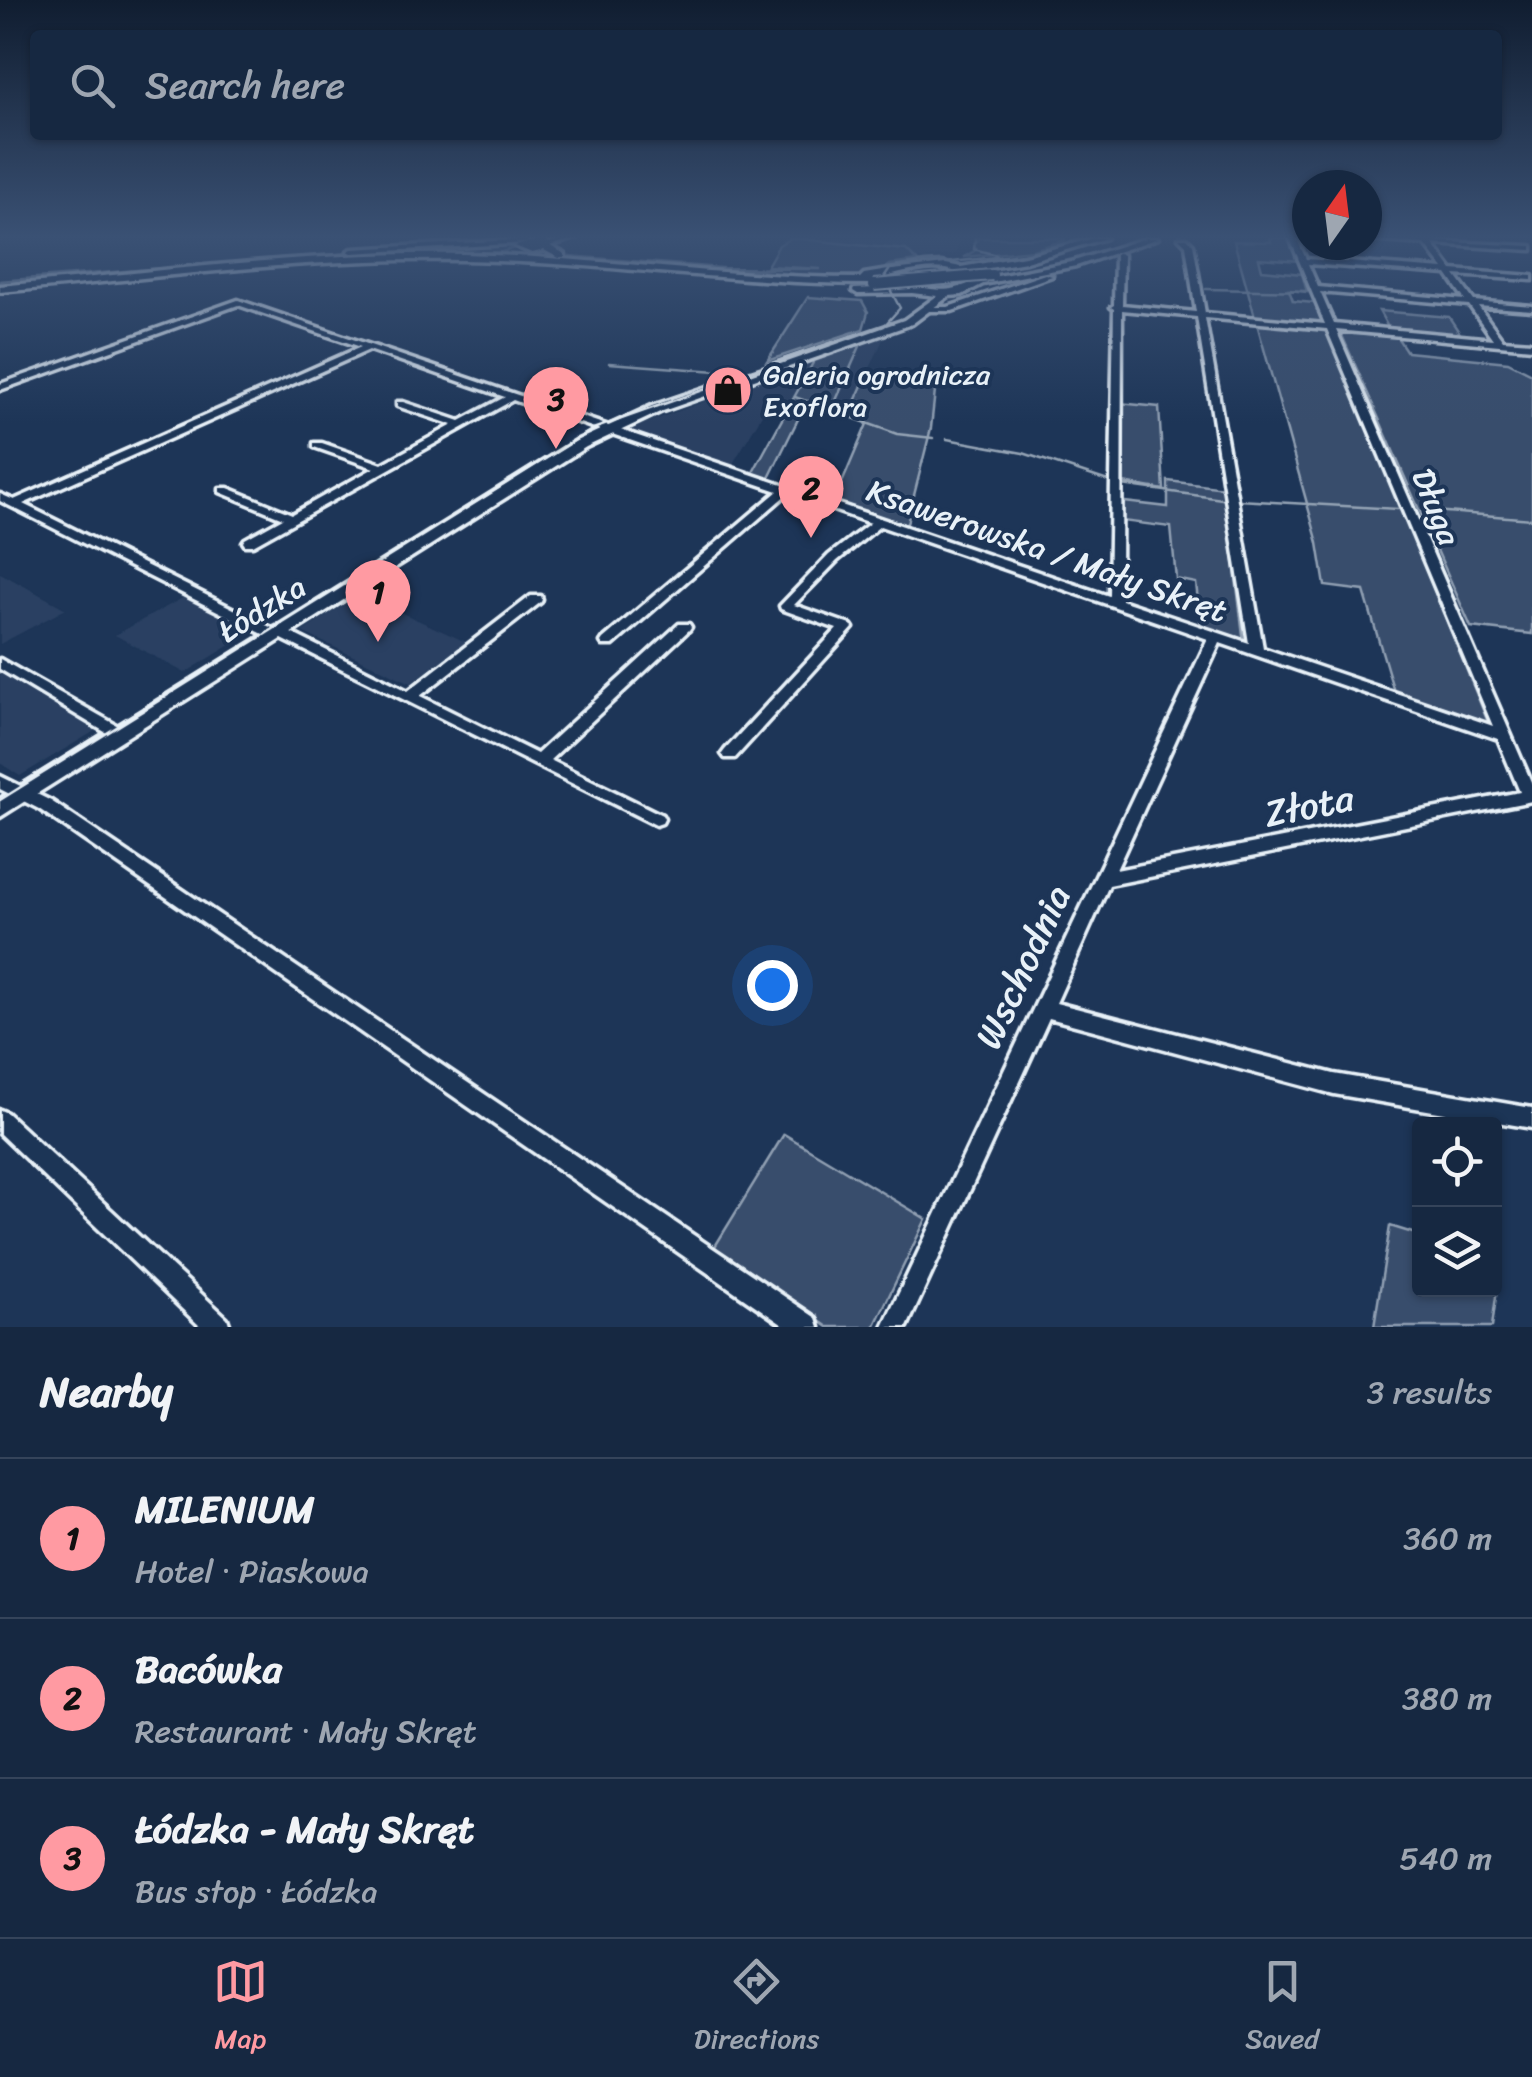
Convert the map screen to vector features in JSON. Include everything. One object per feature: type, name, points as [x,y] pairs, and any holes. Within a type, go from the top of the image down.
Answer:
[{"type":"main road","points":[[924,313],[926,300]]},
{"type":"main road","points":[[924,313],[934,300]]},
{"type":"main road","name":"Łódzka","points":[[0,809],[608,430],[924,313]]},
{"type":"street","points":[[924,313],[976,300]]},
{"type":"street","points":[[1114,603],[1115,300]]},
{"type":"street","points":[[1199,300],[1257,652]]},
{"type":"street","name":"Długa","points":[[1320,300],[1502,735],[1531,795]]},
{"type":"street","points":[[1446,300],[1532,308]]},
{"type":"street","name":"Ksawerowska / Mały Skręt","points":[[0,386],[234,302],[1502,735]]},
{"type":"street","points":[[1471,302],[1500,342]]},
{"type":"street","points":[[1115,307],[1532,344]]},
{"type":"street","points":[[14,504],[368,347]]},
{"type":"street","points":[[250,542],[513,396]]},
{"type":"street","points":[[400,404],[462,424]]},
{"type":"street","points":[[318,444],[383,468]]},
{"type":"street","points":[[224,490],[292,518]]},
{"type":"street","points":[[608,642],[785,490]]},
{"type":"street","points":[[0,497],[278,634],[412,695],[656,819]]},
{"type":"street","points":[[730,754],[846,628],[786,606],[834,558],[878,522]]},
{"type":"street","points":[[412,695],[536,599]]},
{"type":"street","points":[[540,760],[684,627]]},
{"type":"street","name":"Wschodnia","points":[[895,1327],[1216,637]]},
{"type":"street","points":[[0,663],[120,734]]},
{"type":"street","points":[[0,782],[24,794],[807,1327]]},
{"type":"street","name":"Złota","points":[[1102,880],[1531,795]]},
{"type":"street","points":[[1043,1008],[1334,1084],[1532,1118]]},
{"type":"street","points":[[0,1120],[218,1327]]},
{"type":"shaded area","points":[[806,300],[862,301],[868,312],[863,329],[767,361]]},
{"type":"shaded area","points":[[1250,300],[1314,303],[1490,727],[1395,695],[1364,591],[1325,586],[1318,543]]},
{"type":"shaded area","points":[[1379,311],[1449,317],[1461,335],[1389,329]]},
{"type":"shaded area","points":[[1341,333],[1397,337],[1407,352],[1508,362],[1532,374],[1532,634],[1471,627]]},
{"type":"shaded area","points":[[884,337],[850,413],[833,407],[861,344]]},
{"type":"shaded area","points":[[861,344],[833,407],[807,401],[768,480],[752,474],[814,361]]},
{"type":"shaded area","points":[[814,361],[782,415],[763,413],[731,467],[624,431]]},
{"type":"shaded area","points":[[867,374],[936,382],[931,428],[906,527],[834,502],[867,424],[867,419],[850,413]]},
{"type":"shaded area","points":[[1119,403],[1159,407],[1164,490],[1123,483]]},
{"type":"shaded area","points":[[1168,481],[1225,488],[1244,643],[1201,628],[1196,583],[1176,579],[1171,527],[1122,521],[1124,502],[1168,507]]},
{"type":"shaded area","points":[[0,573],[66,609],[0,644]]},
{"type":"shaded area","points":[[360,594],[466,642],[411,683],[302,632]]},
{"type":"shaded area","points":[[188,595],[257,629],[185,673],[115,635]]},
{"type":"shaded area","points":[[0,669],[98,729],[20,776],[0,763]]},
{"type":"shaded area","points":[[784,1134],[926,1219],[874,1327],[828,1327],[714,1248]]},
{"type":"shaded area","points":[[1390,1226],[1412,1233],[1412,1297],[1496,1297],[1492,1327],[1374,1327]]},
{"type":"waterway","points":[[609,363],[717,371]]},
{"type":"waterway","points":[[724,371],[733,374]]},
{"type":"waterway","points":[[795,397],[897,434],[933,438]]},
{"type":"waterway","points":[[947,439],[1023,453],[1111,482]]},
{"type":"waterway","points":[[1122,485],[1229,500]]},
{"type":"waterway","points":[[1238,500],[1398,509]]},
{"type":"waterway","points":[[1434,511],[1532,519]]},
{"type":"tram line","points":[[0,800],[593,429],[884,326],[900,308],[896,300]]},
{"type":"place","name":"Galeria ogrodnicza Exoflora","points":[[728,390]]},
{"type":"place","name":"Łódzka - Mały Skręt","points":[[556,449]]},
{"type":"place","name":"Bacówka","points":[[811,538]]},
{"type":"place","name":"MILENIUM","points":[[378,642]]}]
